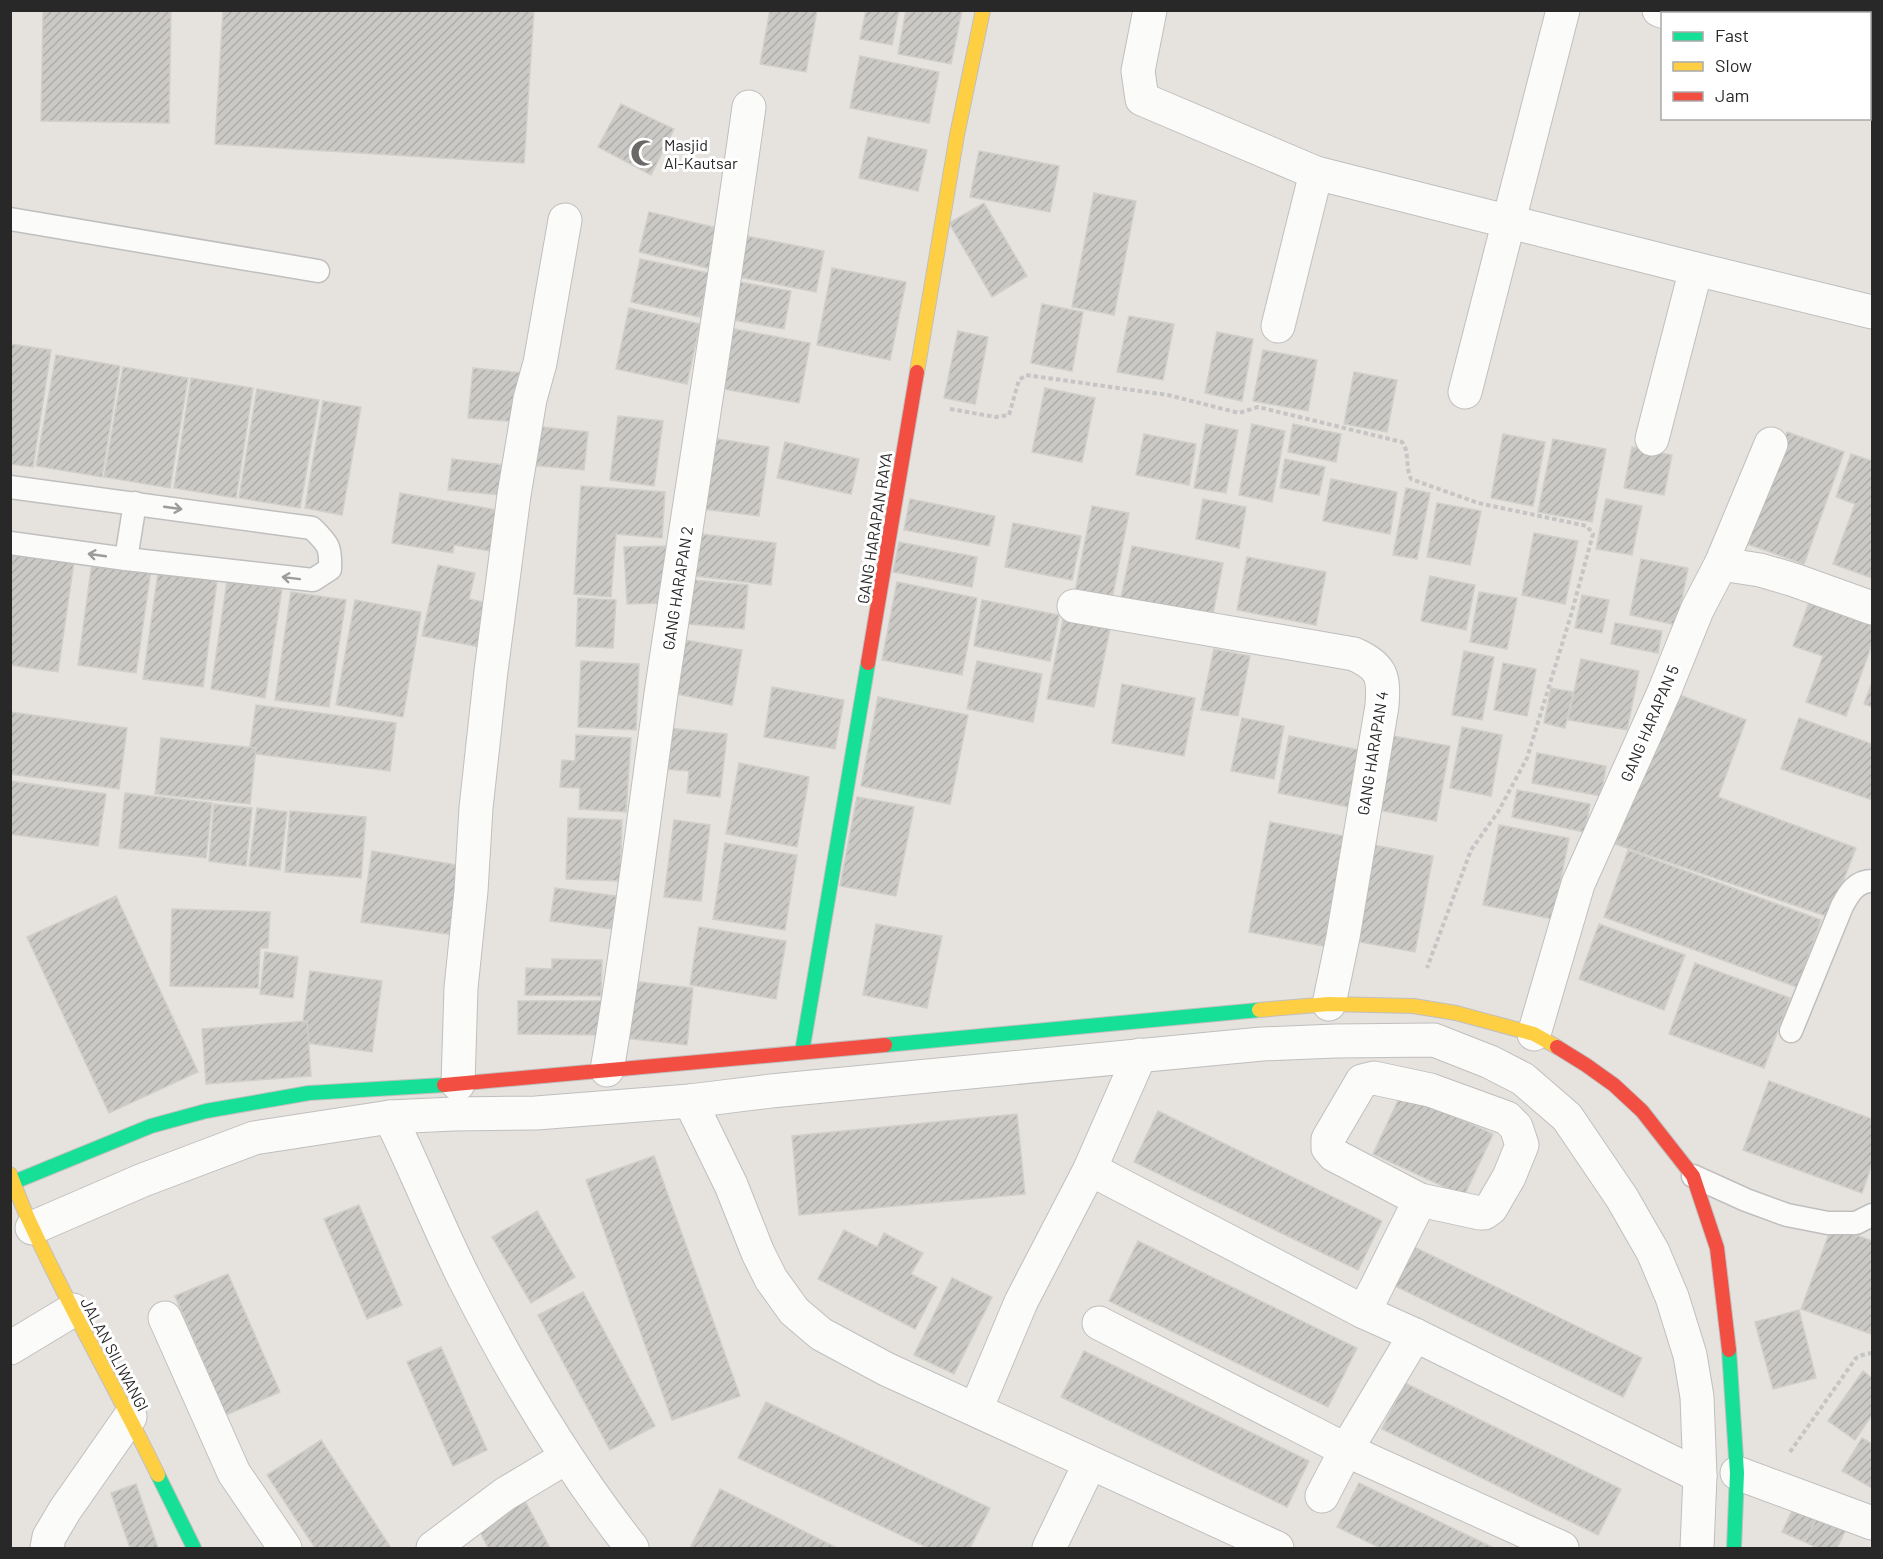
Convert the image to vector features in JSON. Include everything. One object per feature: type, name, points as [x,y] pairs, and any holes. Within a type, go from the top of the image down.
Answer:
[{"type":"street","name":"GANG HARAPAN RAYA","points":[[802,1052],[957,135],[983,10]]},
{"type":"street","points":[[1150,10],[1138,71],[1142,99],[1316,173],[1872,312]]},
{"type":"street","points":[[1465,392],[1563,10]]},
{"type":"street","name":"GANG HARAPAN 2","points":[[607,1070],[749,107]]},
{"type":"street","points":[[1278,326],[1316,173]]},
{"type":"street","points":[[458,1084],[461,988],[471,891],[476,808],[491,671],[514,495],[565,220]]},
{"type":"street","points":[[1652,439],[1696,269]]},
{"type":"street","name":"GANG HARAPAN 5","points":[[1534,1034],[1578,884],[1771,444]]},
{"type":"street","points":[[1720,564],[1760,570],[1872,608]]},
{"type":"street","name":"GANG HARAPAN 4","points":[[1074,606],[1354,654],[1371,662],[1379,672],[1384,686],[1382,706],[1343,937],[1329,1004]]},
{"type":"street","points":[[12,1178],[151,1126],[206,1111],[309,1093],[458,1084],[1329,1004],[1413,1006],[1456,1013],[1534,1034],[1586,1065],[1614,1085],[1642,1111],[1693,1176],[1717,1248],[1729,1344],[1737,1473],[1734,1548]]},
{"type":"street","points":[[32,1228],[143,1180],[254,1138],[390,1117],[536,1113],[690,1101],[771,1091],[1262,1044],[1434,1040],[1490,1062],[1523,1079],[1567,1117],[1622,1198],[1653,1252],[1672,1297],[1690,1355],[1697,1396],[1700,1476],[1697,1548]]},
{"type":"street","points":[[976,1409],[1021,1302],[1090,1169],[1140,1055]]},
{"type":"street","points":[[1374,1077],[1382,1078],[1430,1090],[1507,1119],[1516,1127],[1521,1140],[1520,1151],[1509,1177],[1491,1208],[1480,1213],[1420,1200],[1334,1155],[1328,1148],[1328,1139],[1362,1081],[1374,1077]]},
{"type":"street","points":[[690,1101],[731,1185],[771,1279],[794,1311],[821,1334],[870,1361],[1277,1548]]},
{"type":"street","points":[[390,1117],[414,1165],[463,1277],[510,1364],[565,1458],[632,1548]]},
{"type":"street","points":[[1090,1169],[1364,1312],[1700,1476]]},
{"type":"street","name":"JALAN SILIWANGI","points":[[12,1178],[32,1228],[130,1417],[194,1548]]},
{"type":"street","points":[[1364,1312],[1420,1200]]},
{"type":"street","points":[[10,1348],[73,1310]]},
{"type":"street","points":[[165,1317],[234,1473],[285,1548]]},
{"type":"street","points":[[1099,1323],[1347,1450],[1562,1548]]},
{"type":"street","points":[[1322,1496],[1415,1335]]},
{"type":"street","points":[[47,1548],[49,1537],[65,1510],[130,1417]]},
{"type":"street","points":[[433,1548],[505,1494],[565,1458]]},
{"type":"street","points":[[1049,1548],[1090,1463]]},
{"type":"street","points":[[1737,1473],[1872,1523]]},
{"type":"lane","points":[[10,219],[318,271]]},
{"type":"lane","points":[[10,487],[312,528],[326,542],[331,553],[330,569],[313,580],[126,559],[10,543]]},
{"type":"lane","points":[[126,559],[135,503]]},
{"type":"lane","points":[[1791,1031],[1842,906],[1852,889],[1865,881],[1872,881]]},
{"type":"lane","points":[[1693,1176],[1746,1200],[1787,1215],[1827,1223],[1856,1223],[1872,1215]]},
{"type":"path","points":[[911,403],[996,417],[1009,415],[1019,380],[1026,375],[1168,395],[1239,413],[1258,407],[1402,442],[1406,447],[1407,472],[1411,479],[1478,503],[1587,526],[1593,534],[1527,758],[1498,812],[1471,850],[1413,1006]]},
{"type":"path","points":[[1767,1484],[1856,1359],[1872,1353]]},
{"type":"building","points":[[43,10],[171,10],[169,123],[41,121]]},
{"type":"building","points":[[223,10],[534,10],[524,163],[215,144]]},
{"type":"building","points":[[770,10],[817,10],[806,72],[760,64]]},
{"type":"building","points":[[866,10],[899,10],[892,45],[860,39]]},
{"type":"building","points":[[906,10],[962,10],[951,64],[898,54]]},
{"type":"building","points":[[860,56],[939,72],[929,123],[850,108]]},
{"type":"building","points":[[621,104],[674,129],[651,175],[598,147]]},
{"type":"building","points":[[868,137],[927,150],[918,191],[859,178]]},
{"type":"building","points":[[979,151],[1059,166],[1050,212],[970,197]]},
{"type":"building","points":[[1094,193],[1136,201],[1114,315],[1072,307]]},
{"type":"building","points":[[984,203],[1027,276],[992,297],[949,223]]},
{"type":"building","points":[[649,212],[722,229],[712,269],[639,252]]},
{"type":"building","points":[[741,235],[824,251],[816,292],[733,276]]},
{"type":"building","points":[[640,259],[709,273],[700,317],[631,302]]},
{"type":"building","points":[[832,268],[906,282],[890,360],[817,345]]},
{"type":"building","points":[[733,281],[791,291],[784,329],[726,319]]},
{"type":"building","points":[[1042,304],[1083,312],[1072,371],[1031,363]]},
{"type":"building","points":[[629,308],[700,324],[687,384],[616,369]]},
{"type":"building","points":[[1129,316],[1174,324],[1163,380],[1117,372]]},
{"type":"building","points":[[724,327],[810,343],[799,403],[713,387]]},
{"type":"building","points":[[958,331],[988,337],[975,404],[944,398]]},
{"type":"building","points":[[1217,332],[1253,339],[1242,401],[1205,393]]},
{"type":"building","points":[[10,344],[51,350],[33,467],[10,464]]},
{"type":"building","points":[[1263,350],[1317,360],[1308,411],[1253,401]]},
{"type":"building","points":[[56,355],[120,366],[102,477],[36,466]]},
{"type":"building","points":[[123,367],[188,378],[170,488],[104,477]]},
{"type":"building","points":[[473,368],[524,373],[519,422],[468,418]]},
{"type":"building","points":[[1354,372],[1397,380],[1387,432],[1344,424]]},
{"type":"building","points":[[191,378],[253,388],[236,498],[174,488]]},
{"type":"building","points":[[1045,388],[1095,398],[1082,462],[1032,452]]},
{"type":"building","points":[[257,389],[319,400],[300,508],[239,498]]},
{"type":"building","points":[[323,401],[361,407],[342,515],[305,508]]},
{"type":"building","points":[[618,416],[663,421],[654,486],[610,480]]},
{"type":"building","points":[[1206,424],[1238,430],[1226,493],[1194,488]]},
{"type":"building","points":[[1252,424],[1285,431],[1272,502],[1239,495]]},
{"type":"building","points":[[1293,424],[1341,434],[1336,462],[1288,452]]},
{"type":"building","points":[[533,426],[588,432],[584,470],[529,465]]},
{"type":"building","points":[[1787,432],[1844,452],[1804,564],[1747,544]]},
{"type":"building","points":[[1144,434],[1196,444],[1189,485],[1136,475]]},
{"type":"building","points":[[1503,434],[1545,442],[1533,506],[1491,498]]},
{"type":"building","points":[[705,437],[769,447],[759,516],[695,508]]},
{"type":"building","points":[[1553,439],[1606,449],[1592,522],[1538,512]]},
{"type":"building","points":[[785,442],[859,459],[851,494],[777,478]]},
{"type":"building","points":[[1632,447],[1672,455],[1664,495],[1624,488]]},
{"type":"building","points":[[1851,454],[1872,461],[1872,578],[1833,564],[1855,504],[1836,497]]},
{"type":"building","points":[[452,459],[505,465],[501,495],[448,490]]},
{"type":"building","points":[[1285,459],[1325,467],[1319,495],[1280,488]]},
{"type":"building","points":[[1331,479],[1397,492],[1390,534],[1323,521]]},
{"type":"building","points":[[581,486],[665,492],[662,538],[616,534],[611,597],[574,594]]},
{"type":"building","points":[[1406,488],[1430,493],[1417,559],[1393,555]]},
{"type":"building","points":[[400,493],[503,511],[496,552],[454,545],[453,553],[392,543]]},
{"type":"building","points":[[910,499],[995,516],[989,546],[904,530]]},
{"type":"building","points":[[1203,499],[1246,507],[1239,548],[1196,539]]},
{"type":"building","points":[[1606,499],[1642,506],[1632,555],[1596,549]]},
{"type":"building","points":[[1437,503],[1481,511],[1470,565],[1427,557]]},
{"type":"building","points":[[1092,506],[1129,513],[1112,599],[1075,592]]},
{"type":"building","points":[[1013,523],[1081,536],[1072,580],[1005,567]]},
{"type":"building","points":[[693,533],[776,543],[771,585],[687,575]]},
{"type":"building","points":[[1534,533],[1578,541],[1565,604],[1522,595]]},
{"type":"building","points":[[899,542],[977,557],[972,587],[893,572]]},
{"type":"building","points":[[667,546],[669,603],[627,604],[624,547]]},
{"type":"building","points":[[1132,546],[1223,563],[1212,619],[1120,602]]},
{"type":"building","points":[[10,553],[74,562],[58,672],[10,665]]},
{"type":"building","points":[[1247,557],[1326,572],[1316,625],[1237,610]]},
{"type":"building","points":[[1641,559],[1688,568],[1677,625],[1630,615]]},
{"type":"building","points":[[92,562],[151,570],[136,673],[78,665]]},
{"type":"building","points":[[438,565],[475,573],[469,599],[496,605],[491,649],[422,636]]},
{"type":"building","points":[[158,573],[217,581],[203,687],[143,679]]},
{"type":"building","points":[[1430,576],[1475,585],[1466,630],[1421,621]]},
{"type":"building","points":[[692,580],[748,585],[744,629],[688,624]]},
{"type":"building","points":[[227,581],[282,589],[265,698],[211,689]]},
{"type":"building","points":[[897,582],[977,598],[962,675],[882,660]]},
{"type":"building","points":[[291,592],[346,600],[329,707],[275,700]]},
{"type":"building","points":[[1479,592],[1517,598],[1507,649],[1470,642]]},
{"type":"building","points":[[1812,594],[1872,616],[1872,644],[1846,716],[1806,702],[1823,656],[1793,646]]},
{"type":"building","points":[[1582,595],[1609,600],[1602,633],[1575,628]]},
{"type":"building","points":[[578,598],[616,600],[613,648],[576,646]]},
{"type":"building","points":[[355,600],[421,612],[403,717],[336,705]]},
{"type":"building","points":[[982,600],[1059,615],[1050,661],[974,646]]},
{"type":"building","points":[[1064,615],[1111,624],[1094,707],[1047,699]]},
{"type":"building","points":[[1615,623],[1662,631],[1658,653],[1611,644]]},
{"type":"building","points":[[685,640],[742,650],[732,705],[676,694]]},
{"type":"building","points":[[1214,649],[1250,656],[1238,716],[1201,710]]},
{"type":"building","points":[[1464,651],[1494,657],[1482,720],[1452,715]]},
{"type":"building","points":[[1581,659],[1639,671],[1627,730],[1568,720]]},
{"type":"building","points":[[581,661],[639,664],[636,730],[578,727]]},
{"type":"building","points":[[977,661],[1042,674],[1033,722],[967,709]]},
{"type":"building","points":[[1503,663],[1536,669],[1527,716],[1494,710]]},
{"type":"building","points":[[1872,682],[1872,707],[1864,704]]},
{"type":"building","points":[[1122,684],[1195,698],[1184,756],[1112,743]]},
{"type":"building","points":[[772,687],[844,700],[835,749],[764,737]]},
{"type":"building","points":[[1551,688],[1573,692],[1565,728],[1544,723]]},
{"type":"building","points":[[1677,694],[1746,720],[1718,797],[1856,848],[1829,917],[1615,844]]},
{"type":"building","points":[[878,697],[968,715],[950,804],[861,786]]},
{"type":"building","points":[[256,705],[396,723],[390,771],[249,753]]},
{"type":"building","points":[[10,712],[127,728],[119,789],[10,774]]},
{"type":"building","points":[[1242,718],[1284,726],[1274,779],[1231,771]]},
{"type":"building","points":[[1799,718],[1872,744],[1872,800],[1781,769]]},
{"type":"building","points":[[1462,727],[1502,735],[1491,796],[1450,788]]},
{"type":"building","points":[[668,728],[727,734],[720,797],[687,793],[689,771],[664,769]]},
{"type":"building","points":[[576,735],[631,738],[626,812],[579,809],[580,788],[560,787],[562,760],[575,761]]},
{"type":"building","points":[[1387,735],[1450,746],[1436,821],[1372,809]]},
{"type":"building","points":[[1289,736],[1365,751],[1354,808],[1278,793]]},
{"type":"building","points":[[161,738],[256,748],[250,804],[155,794]]},
{"type":"building","points":[[1537,753],[1606,766],[1601,796],[1532,783]]},
{"type":"building","points":[[739,763],[809,777],[797,847],[726,834]]},
{"type":"building","points":[[10,781],[106,794],[98,846],[10,834]]},
{"type":"building","points":[[1517,790],[1590,804],[1585,832],[1512,817]]},
{"type":"building","points":[[125,793],[212,803],[206,858],[119,848]]},
{"type":"building","points":[[857,797],[914,807],[896,896],[840,886]]},
{"type":"building","points":[[214,804],[252,808],[246,866],[209,861]]},
{"type":"building","points":[[257,808],[287,812],[280,870],[249,866]]},
{"type":"building","points":[[290,811],[366,817],[361,878],[285,872]]},
{"type":"building","points":[[568,818],[622,820],[620,881],[566,879]]},
{"type":"building","points":[[674,820],[710,825],[701,901],[664,897]]},
{"type":"building","points":[[1270,822],[1344,836],[1324,946],[1249,932]]},
{"type":"building","points":[[1499,825],[1569,838],[1553,919],[1483,905]]},
{"type":"building","points":[[725,843],[797,855],[785,930],[713,919]]},
{"type":"building","points":[[1368,844],[1433,856],[1415,952],[1349,940]]},
{"type":"building","points":[[1628,850],[1821,920],[1797,987],[1604,917]]},
{"type":"building","points":[[372,851],[470,867],[461,936],[361,922]]},
{"type":"building","points":[[555,888],[616,896],[612,929],[550,921]]},
{"type":"building","points":[[116,896],[198,1072],[109,1113],[27,937]]},
{"type":"building","points":[[172,909],[270,912],[268,948],[260,948],[258,988],[170,986]]},
{"type":"building","points":[[876,924],[942,936],[927,1008],[863,995]]},
{"type":"building","points":[[1599,924],[1685,955],[1664,1010],[1579,979]]},
{"type":"building","points":[[699,927],[786,941],[776,999],[690,985]]},
{"type":"building","points":[[265,952],[298,957],[293,998],[260,994]]},
{"type":"building","points":[[552,959],[602,960],[601,996],[525,995],[526,968],[552,969]]},
{"type":"building","points":[[1695,963],[1790,998],[1764,1068],[1669,1034]]},
{"type":"building","points":[[310,971],[382,981],[372,1052],[300,1042]]},
{"type":"building","points":[[631,981],[693,988],[687,1045],[624,1038]]},
{"type":"building","points":[[518,1001],[601,1001],[601,1035],[518,1034]]},
{"type":"building","points":[[307,1021],[311,1076],[206,1084],[202,1029]]},
{"type":"building","points":[[1769,1081],[1872,1119],[1872,1164],[1862,1193],[1743,1150]]},
{"type":"building","points":[[1402,1092],[1493,1134],[1464,1196],[1373,1154]]},
{"type":"building","points":[[1158,1111],[1382,1221],[1358,1270],[1134,1162]]},
{"type":"building","points":[[1017,1114],[1025,1194],[799,1215],[792,1136]]},
{"type":"building","points":[[654,1156],[740,1396],[672,1420],[586,1180]]},
{"type":"building","points":[[359,1205],[402,1305],[367,1319],[324,1219]]},
{"type":"building","points":[[537,1211],[575,1277],[531,1303],[492,1237]]},
{"type":"building","points":[[1832,1226],[1872,1241],[1871,1334],[1801,1309]]},
{"type":"building","points":[[844,1230],[877,1247],[884,1233],[923,1253],[911,1274],[937,1287],[915,1329],[818,1279]]},
{"type":"building","points":[[1138,1241],[1357,1348],[1328,1407],[1109,1301]]},
{"type":"building","points":[[1410,1245],[1642,1358],[1623,1397],[1391,1284]]},
{"type":"building","points":[[228,1274],[280,1392],[226,1415],[175,1296]]},
{"type":"building","points":[[952,1278],[992,1297],[954,1374],[914,1355]]},
{"type":"building","points":[[583,1292],[655,1426],[610,1450],[538,1315]]},
{"type":"building","points":[[1799,1310],[1816,1378],[1773,1389],[1755,1322]]},
{"type":"building","points":[[441,1347],[487,1450],[453,1466],[407,1362]]},
{"type":"building","points":[[1084,1351],[1309,1461],[1287,1507],[1061,1397]]},
{"type":"building","points":[[1863,1371],[1872,1378],[1872,1415],[1855,1440],[1828,1421]]},
{"type":"building","points":[[1405,1383],[1621,1489],[1598,1535],[1382,1429]]},
{"type":"building","points":[[766,1402],[990,1508],[970,1548],[928,1548],[738,1458]]},
{"type":"building","points":[[1862,1438],[1872,1444],[1872,1488],[1842,1471]]},
{"type":"building","points":[[321,1440],[391,1548],[315,1548],[267,1475]]},
{"type":"building","points":[[1359,1483],[1494,1548],[1380,1548],[1337,1527]]},
{"type":"building","points":[[136,1484],[158,1548],[130,1548],[111,1493]]},
{"type":"building","points":[[720,1489],[837,1548],[690,1548]]},
{"type":"building","points":[[1799,1496],[1822,1507],[1805,1542],[1782,1532]]},
{"type":"building","points":[[524,1499],[550,1548],[488,1548],[476,1523]]},
{"type":"building","points":[[1822,1507],[1850,1521],[1837,1548],[1817,1548],[1805,1542]]},
{"type":"traffic: fast","points":[[802,1052],[868,663]]},
{"type":"traffic: fast","points":[[885,1045],[1259,1010]]},
{"type":"traffic: fast","points":[[14,1182],[151,1126],[206,1111],[309,1093],[444,1085]]},
{"type":"traffic: fast","points":[[1729,1350],[1737,1473],[1734,1548]]},
{"type":"traffic: fast","points":[[158,1475],[194,1548]]},
{"type":"traffic: slow","points":[[917,372],[957,135],[983,10]]},
{"type":"traffic: slow","points":[[1259,1010],[1329,1004],[1413,1006],[1456,1013],[1534,1034],[1557,1047]]},
{"type":"traffic: slow","points":[[10,1174],[48,1260],[158,1475]]},
{"type":"traffic: jam","points":[[868,663],[917,372]]},
{"type":"traffic: jam","points":[[444,1085],[885,1045]]},
{"type":"traffic: jam","points":[[1557,1047],[1614,1085],[1642,1111],[1693,1176],[1717,1248],[1729,1350]]},
{"type":"place","name":"Masjid Al-Kautsar","points":[[644,153]]}]
